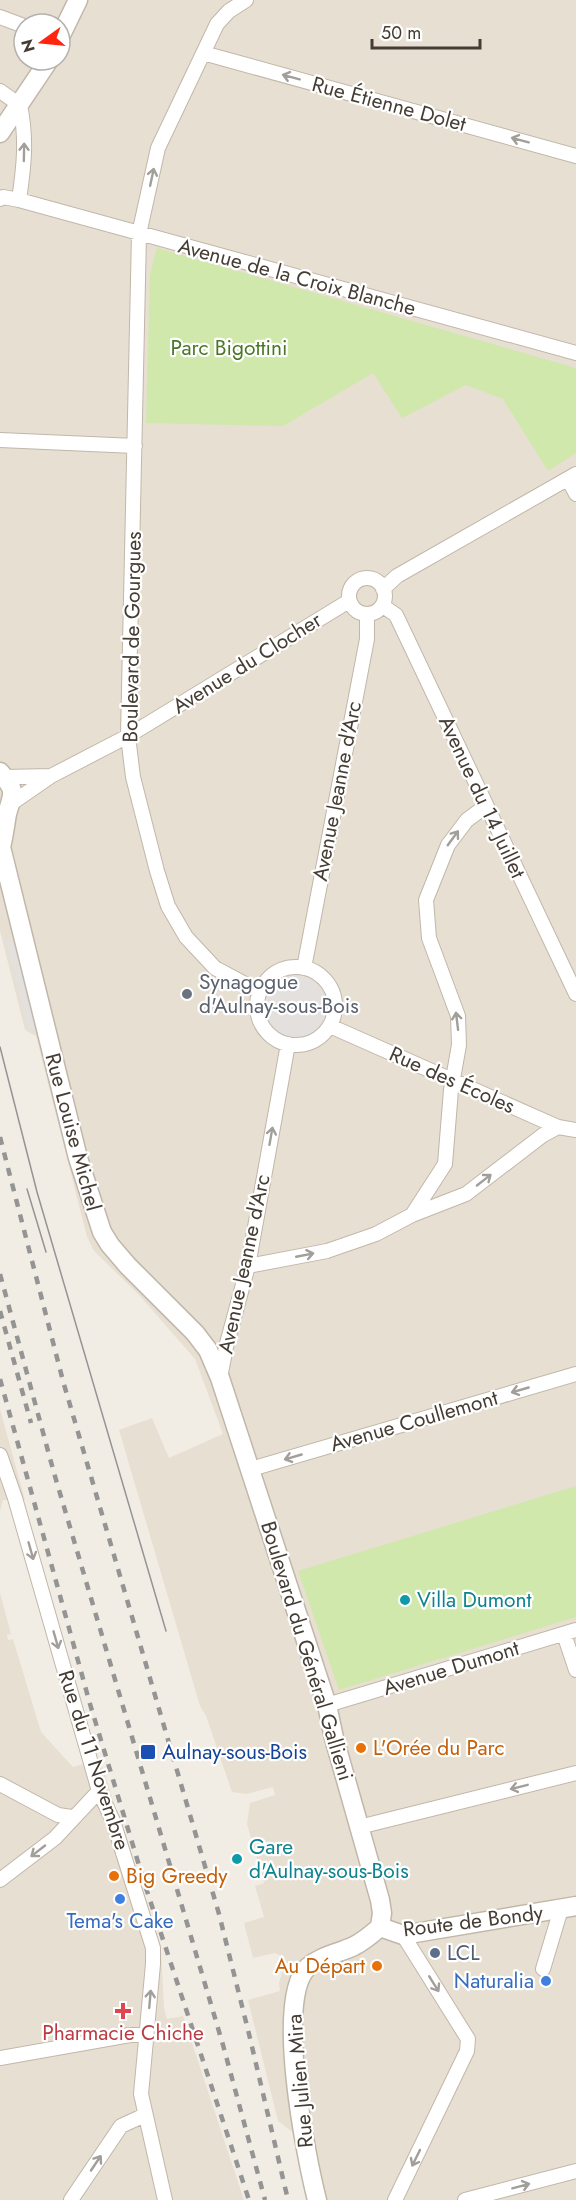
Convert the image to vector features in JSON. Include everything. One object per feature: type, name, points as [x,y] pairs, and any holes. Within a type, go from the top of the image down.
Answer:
[{"type":"street","name":"Boulevard de Gourgues","points":[[246,0],[229,11],[217,24],[158,148],[140,234],[128,736],[133,777],[168,906],[186,937],[215,968],[260,992]]},
{"type":"street","name":"Rue Étienne Dolet","points":[[202,53],[576,156]]},
{"type":"street","points":[[0,132],[41,72]]},
{"type":"street","points":[[0,92],[20,105],[24,122],[25,156],[19,200],[0,199]]},
{"type":"street","name":"Avenue de la Croix Blanche","points":[[19,200],[576,353]]},
{"type":"street","points":[[0,440],[135,446]]},
{"type":"street","points":[[383,589],[397,576],[572,476],[576,494]]},
{"type":"street","points":[[363,578],[375,580],[383,589],[385,594],[383,606],[376,612],[366,615],[355,611],[349,601],[353,584],[363,578]]},
{"type":"street","name":"Avenue du Clocher","points":[[7,811],[51,776],[128,736],[349,601]]},
{"type":"street","name":"Avenue du 14 Juillet","points":[[383,606],[396,615],[576,994]]},
{"type":"street","name":"Avenue Jeanne d'Arc","points":[[304,968],[366,639],[366,615]]},
{"type":"street","name":"Avenue du Clocher","points":[[2,774],[51,776]]},
{"type":"street","name":"Rue Louise Michel","points":[[2,774],[12,787],[1,845],[78,1158],[102,1232],[128,1266],[195,1333],[208,1350],[220,1378]]},
{"type":"street","points":[[412,1215],[446,1164],[447,1119],[459,1045],[458,1016],[429,938],[426,900],[448,845],[467,820],[486,806]]},
{"type":"street","points":[[304,968],[320,976],[332,990],[335,1002],[334,1015],[330,1026],[322,1036],[300,1045],[288,1044],[276,1039],[266,1030],[257,1005],[260,992],[273,975],[282,969],[304,968]]},
{"type":"street","name":"Rue des Écoles","points":[[330,1026],[558,1128],[576,1130]]},
{"type":"street","name":"Avenue Jeanne d'Arc","points":[[220,1378],[248,1266],[288,1044]]},
{"type":"street","points":[[248,1266],[327,1251],[376,1234],[412,1215],[466,1194],[543,1135],[558,1128]]},
{"type":"street","name":"Avenue Coullemont","points":[[251,1469],[576,1374]]},
{"type":"street","name":"Boulevard du Général Gallieni","points":[[220,1378],[327,1705],[334,1738],[380,1900],[382,1913],[380,1927]]},
{"type":"street","name":"Rue du 11 Novembre","points":[[0,1455],[18,1508],[99,1791],[113,1821],[153,1948],[140,2086],[165,2200]]},
{"type":"street","points":[[570,1632],[576,1670]]},
{"type":"street","name":"Avenue Dumont","points":[[327,1705],[570,1632]]},
{"type":"street","points":[[359,1827],[576,1773]]},
{"type":"street","points":[[0,1784],[58,1815],[72,1817]]},
{"type":"street","points":[[0,1880],[55,1838],[72,1817],[99,1791]]},
{"type":"street","points":[[543,1969],[569,1908]]},
{"type":"street","name":"Route de Bondy","points":[[309,1966],[366,1939],[380,1927],[403,1935],[569,1908]]},
{"type":"street","points":[[395,2200],[467,2051],[468,2039],[403,1935]]},
{"type":"street","name":"Rue Julien Mira","points":[[309,1966],[300,1976],[293,2000],[293,2024],[299,2112],[310,2176],[317,2200]]},
{"type":"street","points":[[0,2058],[130,2035],[146,2035]]},
{"type":"street","points":[[72,2200],[121,2126],[145,2115]]},
{"type":"street","points":[[465,2200],[576,2171]]},
{"type":"shaded area","points":[[0,0],[576,0],[576,2200],[309,2200],[295,2134],[278,2121],[248,2000],[280,1991],[279,1983],[284,1967],[284,1957],[275,1953],[253,1958],[244,1923],[264,1917],[255,1886],[264,1883],[247,1824],[250,1803],[275,1795],[273,1787],[247,1794],[232,1792],[206,1716],[200,1706],[119,1430],[152,1418],[169,1458],[223,1434],[195,1359],[139,1295],[94,1251],[87,1237],[36,1036],[25,1030],[0,931]]},
{"type":"shaded area","points":[[5,938],[18,942],[39,1032],[28,1028]]},
{"type":"shaded area","points":[[296,974],[308,977],[319,984],[326,995],[329,1007],[326,1019],[319,1030],[308,1037],[296,1040],[284,1037],[273,1030],[266,1019],[263,1007],[266,995],[273,984],[284,977]]},
{"type":"shaded area","points":[[0,1409],[25,1500],[3,1500],[0,1511]]},
{"type":"shaded area","points":[[0,1593],[11,1634],[7,1635],[8,1640],[13,1639],[41,1732],[73,1767],[100,1759],[161,1950],[164,2008],[167,2019],[183,2016],[244,2200],[0,2200]]},
{"type":"green space","name":"Parc Bigottini","points":[[157,248],[576,368],[576,453],[548,471],[503,399],[466,385],[402,418],[373,373],[283,426],[146,423],[150,274]]},
{"type":"green space","points":[[576,1486],[576,1617],[339,1690],[298,1571]]},
{"type":"tram line","points":[[0,1047],[37,1192],[166,1631]]},
{"type":"tram line","points":[[27,1189],[46,1252]]},
{"type":"railway","points":[[0,1137],[63,1381],[219,1914],[288,2200]]},
{"type":"railway","points":[[0,1274],[54,1473],[223,2045],[265,2200]]},
{"type":"railway","points":[[0,1311],[31,1423]]},
{"type":"railway","points":[[0,1379],[90,1704],[145,1885],[249,2200]]},
{"type":"place","name":"Synagogue d'Aulnay-sous-Bois","points":[[187,994]]},
{"type":"place","name":"Villa Dumont","points":[[405,1600]]},
{"type":"place","name":"L'Orée du Parc","points":[[361,1748]]},
{"type":"place","name":"Aulnay-sous-Bois","points":[[148,1752]]},
{"type":"place","name":"Gare d'Aulnay-sous-Bois","points":[[237,1859]]},
{"type":"place","name":"Big Greedy","points":[[114,1876]]},
{"type":"place","name":"Tema's Cake","points":[[120,1899]]},
{"type":"place","name":"LCL","points":[[435,1953]]},
{"type":"place","name":"Au Départ","points":[[377,1966]]},
{"type":"place","name":"Naturalia","points":[[546,1981]]},
{"type":"place","name":"Pharmacie Chiche","points":[[123,2011]]}]
